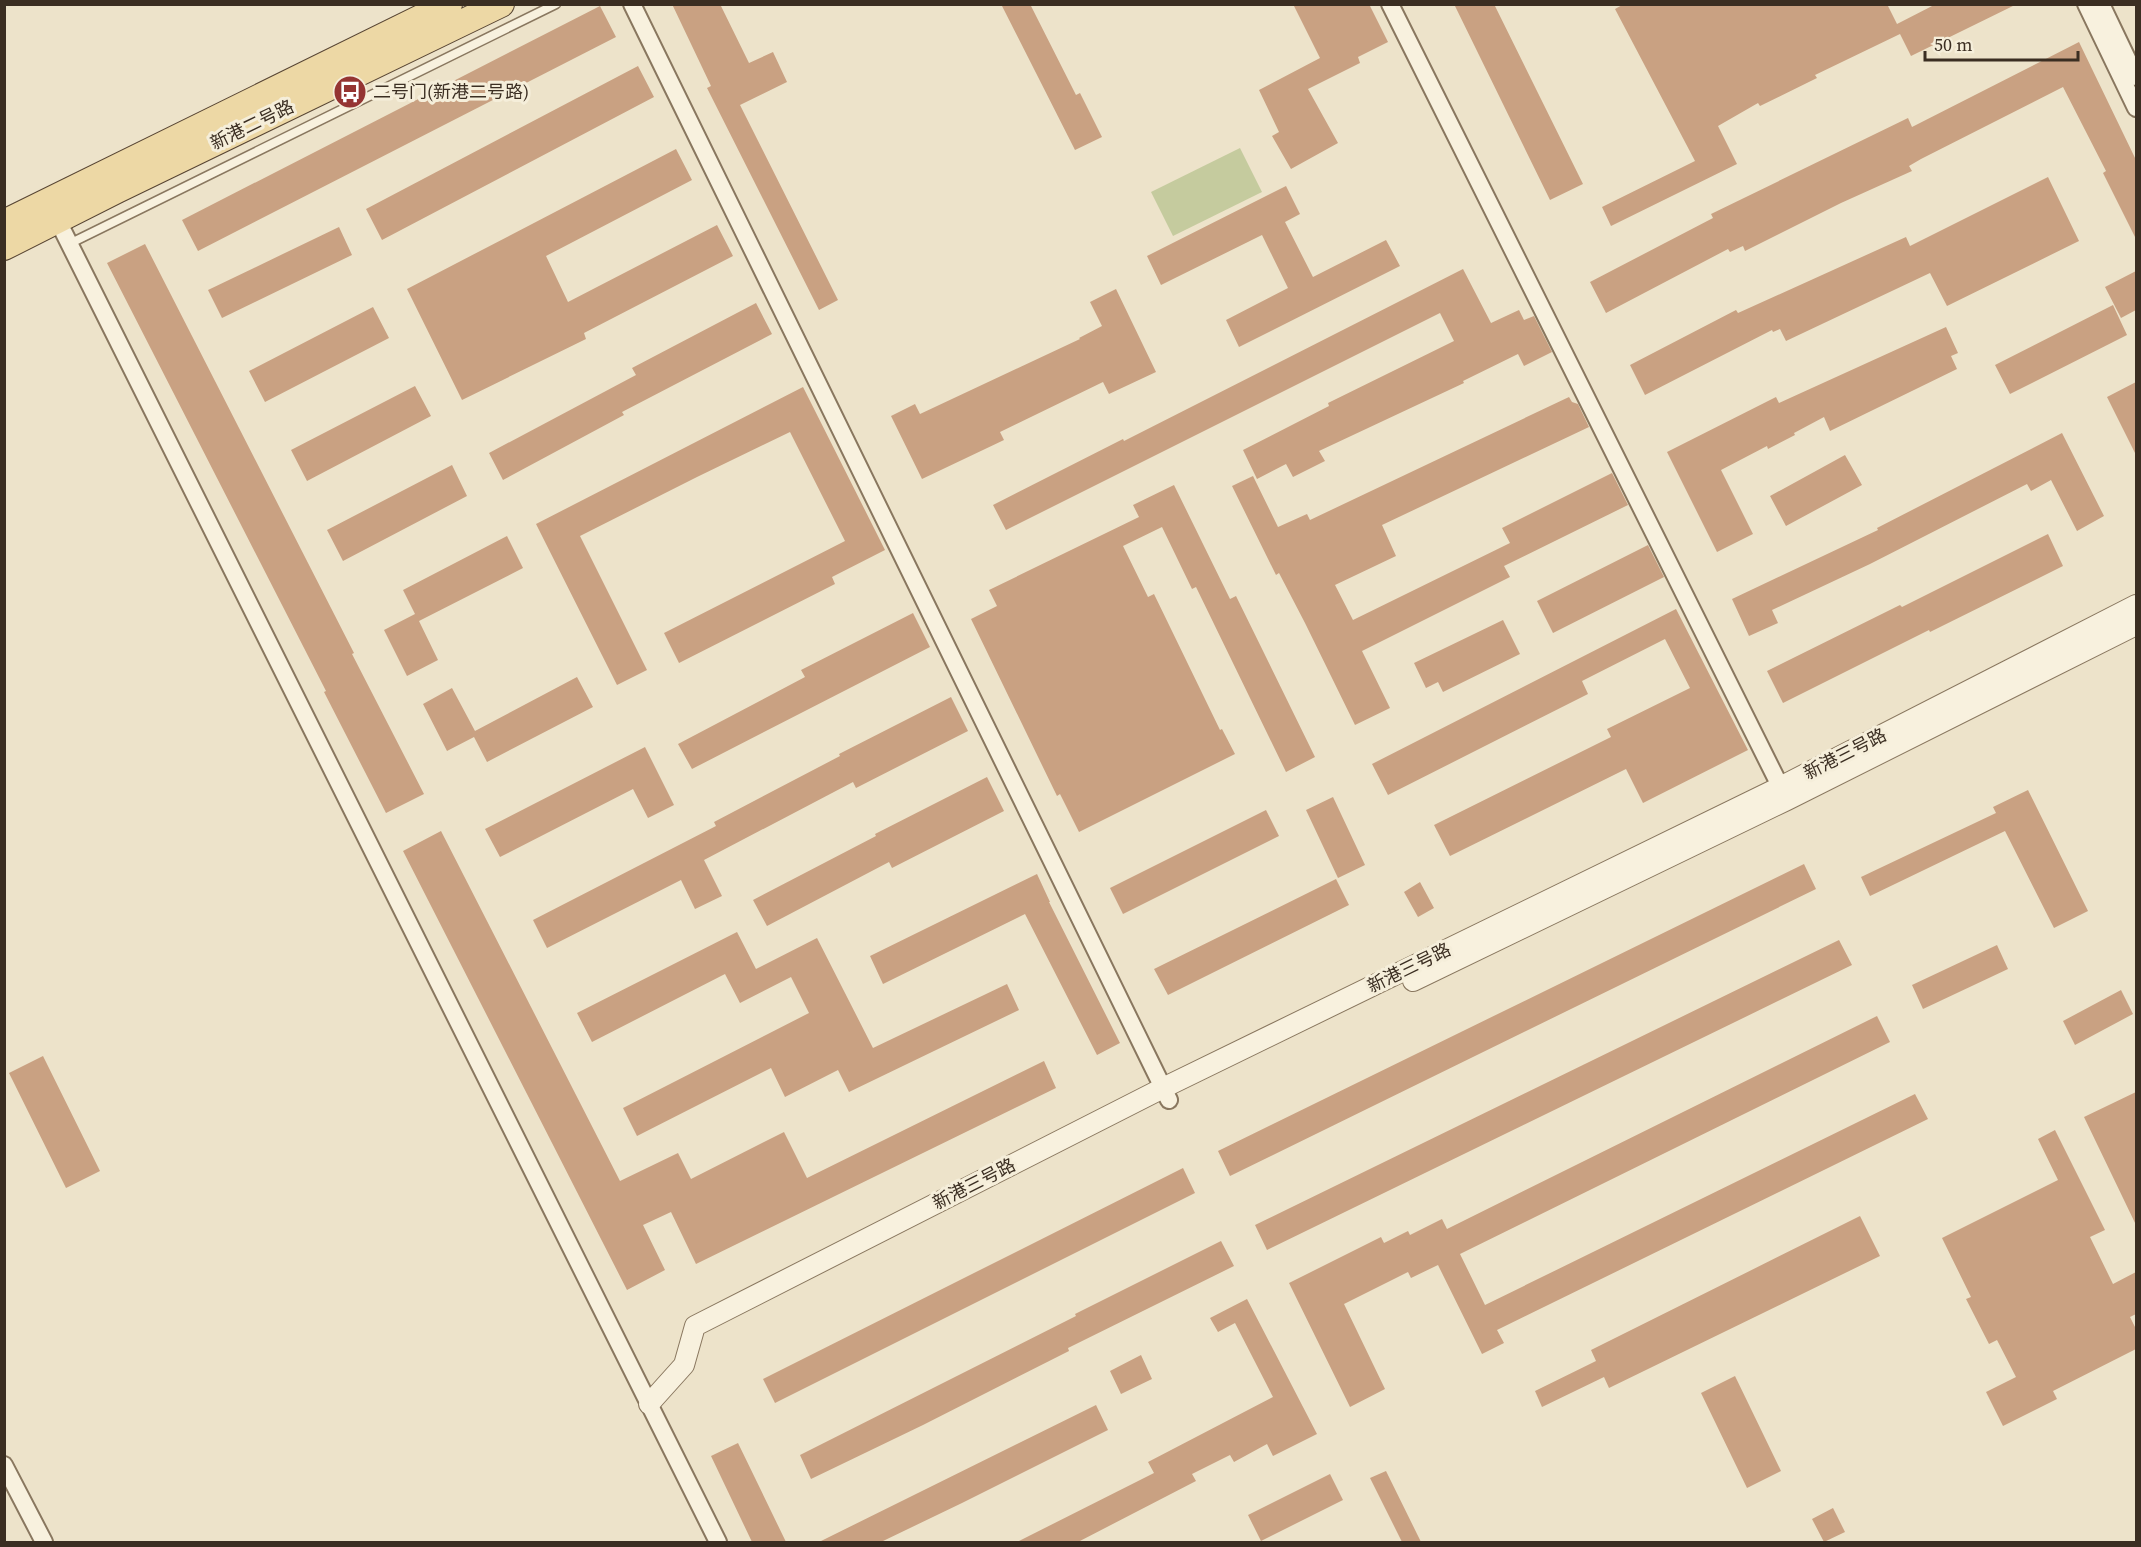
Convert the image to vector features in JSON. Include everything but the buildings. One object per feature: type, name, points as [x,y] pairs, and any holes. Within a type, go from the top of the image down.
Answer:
[{"type":"main road","name":"新港二号路","points":[[4,247],[54,211],[449,4]]},
{"type":"main road","name":"新港二号路","points":[[4,223],[54,211],[501,4]]},
{"type":"street","points":[[632,4],[1166,1094]]},
{"type":"street","points":[[1390,4],[1784,793]]},
{"type":"street","points":[[2086,4],[2136,108]]},
{"type":"street","points":[[2101,4],[2136,77]]},
{"type":"street","points":[[54,211],[718,1542]]},
{"type":"street","name":"新港三号路","points":[[1784,793],[2136,605]]},
{"type":"street","name":"新港三号路","points":[[649,1404],[684,1365],[695,1326],[1784,793],[2136,625]]},
{"type":"street","points":[[4,1465],[44,1542]]},
{"type":"lane","points":[[71,243],[556,4]]},
{"type":"green space","points":[[1240,148],[1262,192],[1173,236],[1151,192]]},
{"type":"place","name":"二号门(新港二号路)","points":[[350,92]]}]
